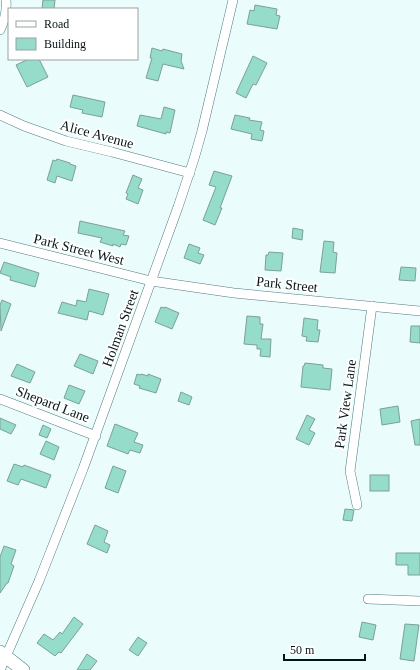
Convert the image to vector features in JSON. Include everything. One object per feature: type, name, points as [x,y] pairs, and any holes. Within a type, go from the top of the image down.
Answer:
[{"type":"main road","points":[[3,655],[23,670]]},
{"type":"street","points":[[0,30],[5,18],[7,8],[6,0]]},
{"type":"street","name":"Holman Street","points":[[0,670],[3,655],[45,566],[96,436],[190,173],[208,106],[233,0]]},
{"type":"street","name":"Alice Avenue","points":[[0,115],[24,126],[66,141],[190,173]]},
{"type":"street","name":"Park Street West","points":[[0,243],[151,281]]},
{"type":"street","name":"Park Street","points":[[151,281],[234,293],[420,311]]},
{"type":"street","name":"Park View Lane","points":[[357,505],[350,471],[372,306]]},
{"type":"street","name":"Shepard Lane","points":[[0,400],[96,436]]},
{"type":"street","points":[[368,599],[420,601]]},
{"type":"building","points":[[43,0],[55,0],[54,8],[42,8]]},
{"type":"building","points":[[255,5],[277,9],[276,15],[280,16],[277,29],[247,24],[250,10],[254,11]]},
{"type":"building","points":[[152,48],[182,54],[181,61],[184,69],[163,64],[158,81],[146,78],[152,58],[150,58]]},
{"type":"building","points":[[253,56],[267,63],[256,85],[253,84],[246,98],[236,93]]},
{"type":"building","points":[[27,60],[40,60],[48,77],[27,87],[16,65]]},
{"type":"building","points":[[73,95],[105,102],[102,117],[82,113],[83,110],[70,107]]},
{"type":"building","points":[[164,107],[175,110],[170,133],[166,132],[166,134],[137,126],[140,115],[161,119]]},
{"type":"building","points":[[235,115],[250,118],[249,120],[262,122],[260,130],[264,131],[262,141],[251,139],[252,134],[231,129]]},
{"type":"building","points":[[57,159],[76,166],[72,181],[57,176],[55,183],[47,180],[53,160],[56,161]]},
{"type":"building","points":[[214,171],[232,176],[215,225],[203,220],[216,187],[209,185]]},
{"type":"building","points":[[133,175],[142,179],[138,188],[143,190],[138,204],[126,199],[128,194],[126,193]]},
{"type":"building","points":[[80,221],[125,231],[123,235],[129,236],[126,245],[121,244],[120,247],[113,244],[113,246],[100,242],[102,238],[78,233]]},
{"type":"building","points":[[293,228],[303,230],[302,240],[292,238]]},
{"type":"building","points":[[324,241],[334,242],[333,252],[337,253],[335,273],[320,272]]},
{"type":"building","points":[[189,244],[200,248],[198,253],[204,255],[200,264],[184,258]]},
{"type":"building","points":[[269,252],[283,253],[281,271],[265,270],[266,255],[268,255]]},
{"type":"building","points":[[4,262],[39,273],[35,287],[10,280],[11,277],[0,273]]},
{"type":"building","points":[[401,267],[416,268],[415,281],[399,280]]},
{"type":"building","points":[[89,289],[109,294],[103,315],[89,311],[87,320],[58,313],[62,302],[76,306],[77,300],[86,302]]},
{"type":"building","points":[[2,300],[11,304],[1,331],[0,305]]},
{"type":"building","points":[[161,307],[165,307],[179,313],[172,329],[155,322]]},
{"type":"building","points":[[247,316],[260,317],[260,324],[263,324],[261,339],[271,339],[270,357],[260,356],[261,349],[257,349],[257,345],[244,344]]},
{"type":"building","points":[[304,318],[318,320],[317,330],[320,330],[318,342],[306,341],[307,337],[302,336]]},
{"type":"building","points":[[411,326],[420,326],[420,343],[410,342]]},
{"type":"building","points":[[80,354],[98,361],[93,374],[74,366]]},
{"type":"building","points":[[305,363],[323,365],[323,368],[332,369],[330,390],[301,387],[303,366]]},
{"type":"building","points":[[17,364],[35,372],[30,383],[11,376]]},
{"type":"building","points":[[137,374],[148,376],[148,374],[161,379],[156,393],[139,388],[140,386],[134,384]]},
{"type":"building","points":[[69,385],[85,391],[79,404],[64,398]]},
{"type":"building","points":[[181,392],[192,397],[189,405],[178,401]]},
{"type":"building","points":[[398,406],[400,422],[382,425],[380,409]]},
{"type":"building","points":[[307,415],[315,419],[309,430],[315,433],[309,445],[296,439]]},
{"type":"building","points":[[0,418],[16,425],[11,434],[0,429]]},
{"type":"building","points":[[420,419],[420,445],[415,445],[411,421]]},
{"type":"building","points":[[115,424],[138,433],[134,442],[143,445],[140,453],[130,450],[128,454],[107,446]]},
{"type":"building","points":[[43,425],[51,429],[47,438],[39,435]]},
{"type":"building","points":[[46,441],[59,447],[54,460],[40,454]]},
{"type":"building","points":[[14,464],[23,467],[24,465],[51,475],[46,488],[21,479],[18,485],[7,481]]},
{"type":"building","points":[[113,466],[126,471],[118,493],[105,488]]},
{"type":"building","points":[[370,475],[389,475],[389,491],[370,491]]},
{"type":"building","points":[[345,509],[354,510],[352,521],[343,520]]},
{"type":"building","points":[[95,525],[108,531],[104,542],[110,545],[107,553],[87,544]]},
{"type":"building","points":[[4,546],[16,550],[11,564],[14,566],[8,583],[0,593],[0,557]]},
{"type":"building","points":[[396,553],[420,553],[420,575],[408,575],[408,565],[396,565]]},
{"type":"building","points":[[74,617],[83,624],[61,653],[59,652],[55,656],[37,643],[44,634],[53,640],[60,632],[62,634]]},
{"type":"building","points":[[362,622],[376,625],[373,640],[359,637]]},
{"type":"building","points":[[405,624],[419,625],[414,661],[400,659]]},
{"type":"building","points":[[138,637],[147,643],[138,656],[129,650]]},
{"type":"building","points":[[87,654],[97,661],[90,670],[77,670]]}]
